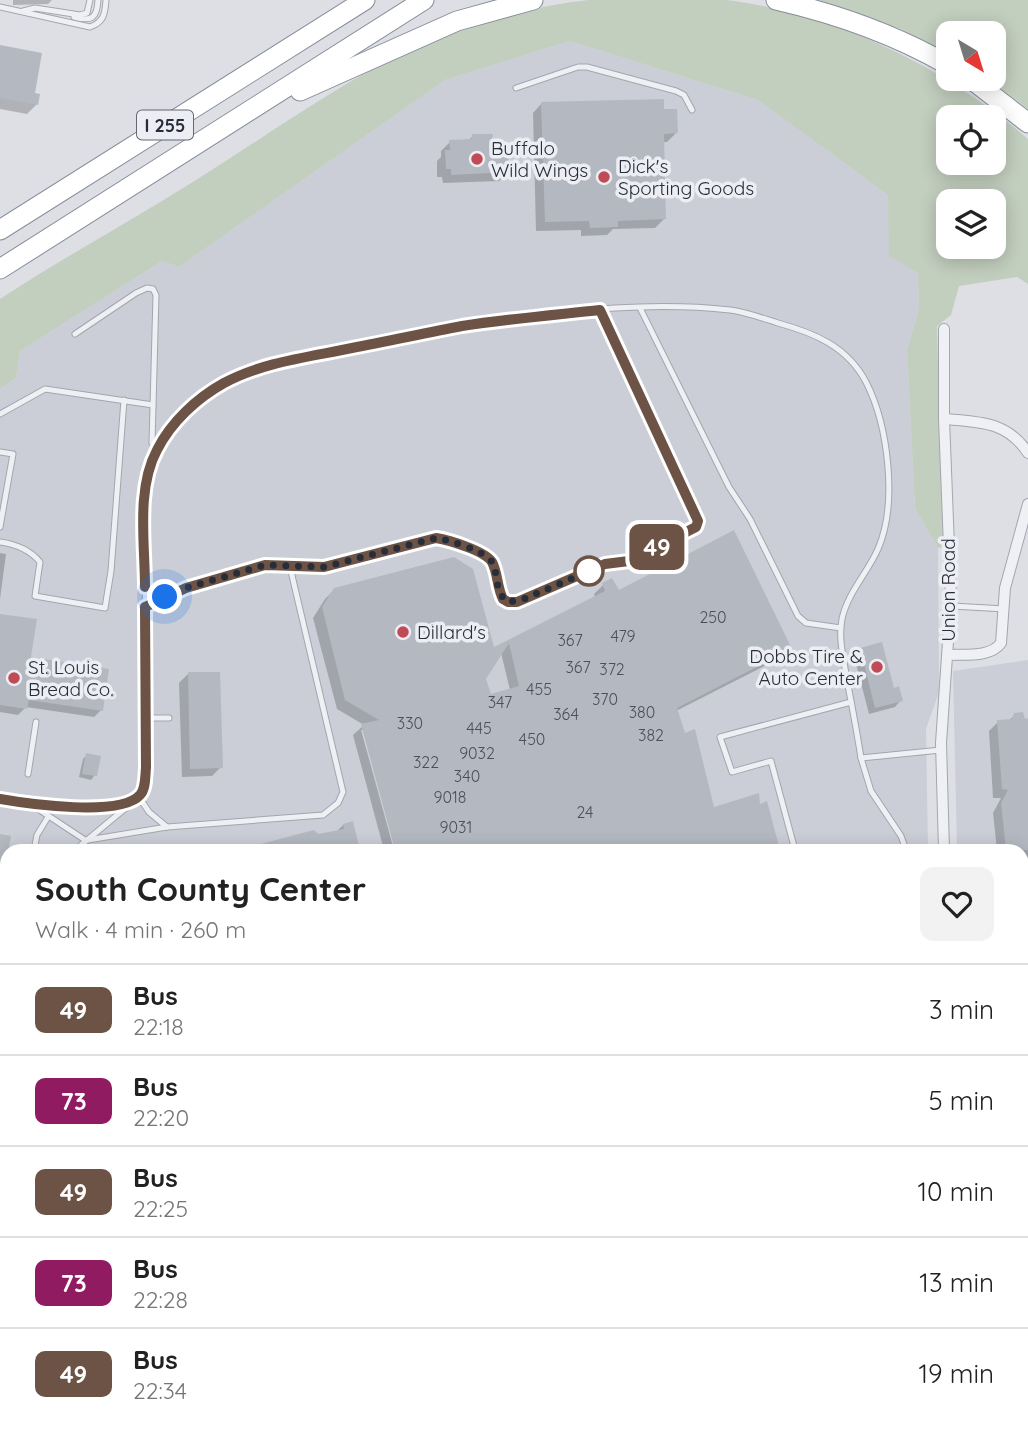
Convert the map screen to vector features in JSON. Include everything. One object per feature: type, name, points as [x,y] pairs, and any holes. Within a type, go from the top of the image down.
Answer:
[{"type":"highway","points":[[296,41],[343,0]]},
{"type":"highway","name":"I 255","points":[[0,230],[365,0]]},
{"type":"highway","name":"I 255","points":[[0,269],[424,0]]},
{"type":"highway","points":[[238,118],[457,21],[533,0]]},
{"type":"highway","points":[[776,0],[819,9],[868,25],[936,59]]},
{"type":"highway","points":[[987,91],[1028,123]]},
{"type":"street","name":"Union Road","points":[[944,329],[950,606],[941,750],[944,844]]},
{"type":"street","points":[[944,419],[989,422],[1011,434],[1028,453]]},
{"type":"street","points":[[948,654],[987,653],[1001,643],[1005,588],[1028,504]]},
{"type":"lane","points":[[61,13],[87,13],[90,0]]},
{"type":"lane","points":[[20,12],[35,8],[88,21],[97,15],[98,0]]},
{"type":"lane","points":[[0,8],[90,27],[99,24],[105,15],[106,0]]},
{"type":"lane","points":[[516,88],[578,67],[587,67],[676,91],[684,95],[692,110]]},
{"type":"lane","points":[[75,334],[136,293],[147,288],[153,289],[156,295],[152,443],[156,451]]},
{"type":"lane","points":[[640,308],[729,487],[750,519],[798,616],[806,623],[841,628]]},
{"type":"lane","points":[[81,844],[143,790],[146,768],[145,504],[148,475],[156,451],[173,424],[225,383],[268,366],[463,326],[640,308],[733,311],[810,332],[831,342],[845,354],[865,380],[877,408],[888,466],[886,516],[880,545],[841,620],[841,644],[861,758],[871,791],[904,844]]},
{"type":"lane","points":[[145,607],[186,588],[265,565],[324,567],[436,538],[448,540],[485,556],[491,562],[503,599],[517,602],[605,564],[629,561],[696,527],[698,521],[600,310]]},
{"type":"lane","points":[[0,414],[45,389],[153,405]]},
{"type":"lane","points":[[0,542],[30,553],[40,562],[35,596],[105,608],[111,571],[124,400]]},
{"type":"lane","points":[[0,452],[13,454],[0,527]]},
{"type":"lane","points":[[32,805],[85,840],[167,827],[323,815],[340,800],[343,792],[290,567]]},
{"type":"lane","points":[[950,606],[1004,609]]},
{"type":"lane","points":[[793,844],[771,761],[733,772],[720,737],[851,702]]},
{"type":"lane","points":[[144,718],[169,718]]},
{"type":"lane","points":[[28,774],[36,722]]},
{"type":"lane","points":[[861,758],[941,750]]},
{"type":"lane","points":[[138,797],[149,812],[167,827]]},
{"type":"lane","points":[[0,799],[32,805],[107,807],[138,797]]},
{"type":"lane","points":[[35,844],[37,835],[48,817]]},
{"type":"shaded area","points":[[570,41],[758,100],[888,195],[890,256],[918,272],[919,309],[907,349],[915,508],[938,548],[939,692],[926,729],[928,844],[0,844],[0,389],[16,378],[20,351],[162,261],[179,267],[445,80]]},
{"type":"shaded area","points":[[1028,660],[1028,844],[957,844],[953,671]]},
{"type":"green space","points":[[589,0],[727,0],[768,7],[849,31],[888,48],[936,74],[936,91],[964,91],[984,105],[936,105],[936,175],[1006,175],[1006,121],[1028,139],[1028,284],[1017,277],[959,286],[951,315],[937,326],[943,547],[938,548],[915,508],[907,349],[919,309],[918,273],[889,256],[888,195],[758,100],[570,41],[445,80],[179,267],[162,261],[20,351],[16,378],[0,389],[0,299],[378,66],[449,33],[518,12]]},
{"type":"green space","points":[[818,0],[1028,0],[1028,109],[1004,91],[1006,21],[936,21],[936,48],[901,29]]},
{"type":"building","points":[[0,45],[42,53],[35,93],[40,94],[38,105],[0,98]]},
{"type":"building","name":"Dick's Sporting Goods","points":[[664,99],[664,109],[677,109],[678,133],[664,134],[666,219],[618,221],[618,227],[590,228],[589,221],[545,222],[541,102]]},
{"type":"building","name":"Buffalo Wild Wings","points":[[472,134],[493,134],[492,139],[508,142],[509,172],[451,175],[451,169],[446,169],[445,150],[450,150],[449,140],[472,139]]},
{"type":"building","points":[[734,530],[792,649],[677,708],[685,733],[695,729],[714,807],[759,793],[760,804],[767,801],[778,844],[393,844],[361,724],[379,720],[345,700],[322,607],[334,588],[454,557],[473,569],[494,647],[605,591],[602,583],[612,578],[619,590]],"holes":[[[509,643],[519,686],[491,694],[486,679]]]},
{"type":"building","points":[[0,614],[37,619],[31,657],[109,669],[103,711],[29,700],[27,709],[0,705]]},
{"type":"building","name":"Dobbs Tire & Auto Center","points":[[882,642],[894,688],[899,686],[903,701],[875,708],[860,648]]},
{"type":"building","points":[[188,672],[220,672],[223,768],[190,769]]},
{"type":"building","points":[[1023,712],[1025,719],[1028,718],[1028,844],[1005,844],[1001,803],[1008,790],[1002,789],[997,720],[1012,719],[1014,713]]},
{"type":"building","points":[[86,753],[101,756],[97,776],[82,774]]},
{"type":"building","points":[[353,821],[359,844],[260,844],[314,830],[318,834],[344,829],[343,824]]},
{"type":"building","points":[[0,834],[11,836],[10,844],[0,844]]},
{"type":"bus line","name":"49","points":[[0,799],[32,805],[107,807],[138,797],[143,790],[146,768],[145,607],[186,588],[265,565],[324,567],[436,538],[448,540],[485,556],[491,562],[503,599],[517,602],[605,564],[629,561],[699,524],[600,310],[528,318],[463,326],[286,361],[225,383],[209,393],[173,424],[156,451],[148,475],[145,504],[145,587]]},
{"type":"place","name":"Buffalo Wild Wings","points":[[477,159]]},
{"type":"place","name":"Dick's Sporting Goods","points":[[604,177]]},
{"type":"place","name":"Dillard's","points":[[403,632]]},
{"type":"place","name":"Dobbs Tire & Auto Center","points":[[877,667]]},
{"type":"place","name":"St. Louis Bread Co.","points":[[14,678]]},
{"type":"route","points":[[165,597],[186,588],[265,565],[324,567],[436,538],[448,540],[485,556],[491,562],[500,593],[508,602],[517,602],[589,571]]}]
